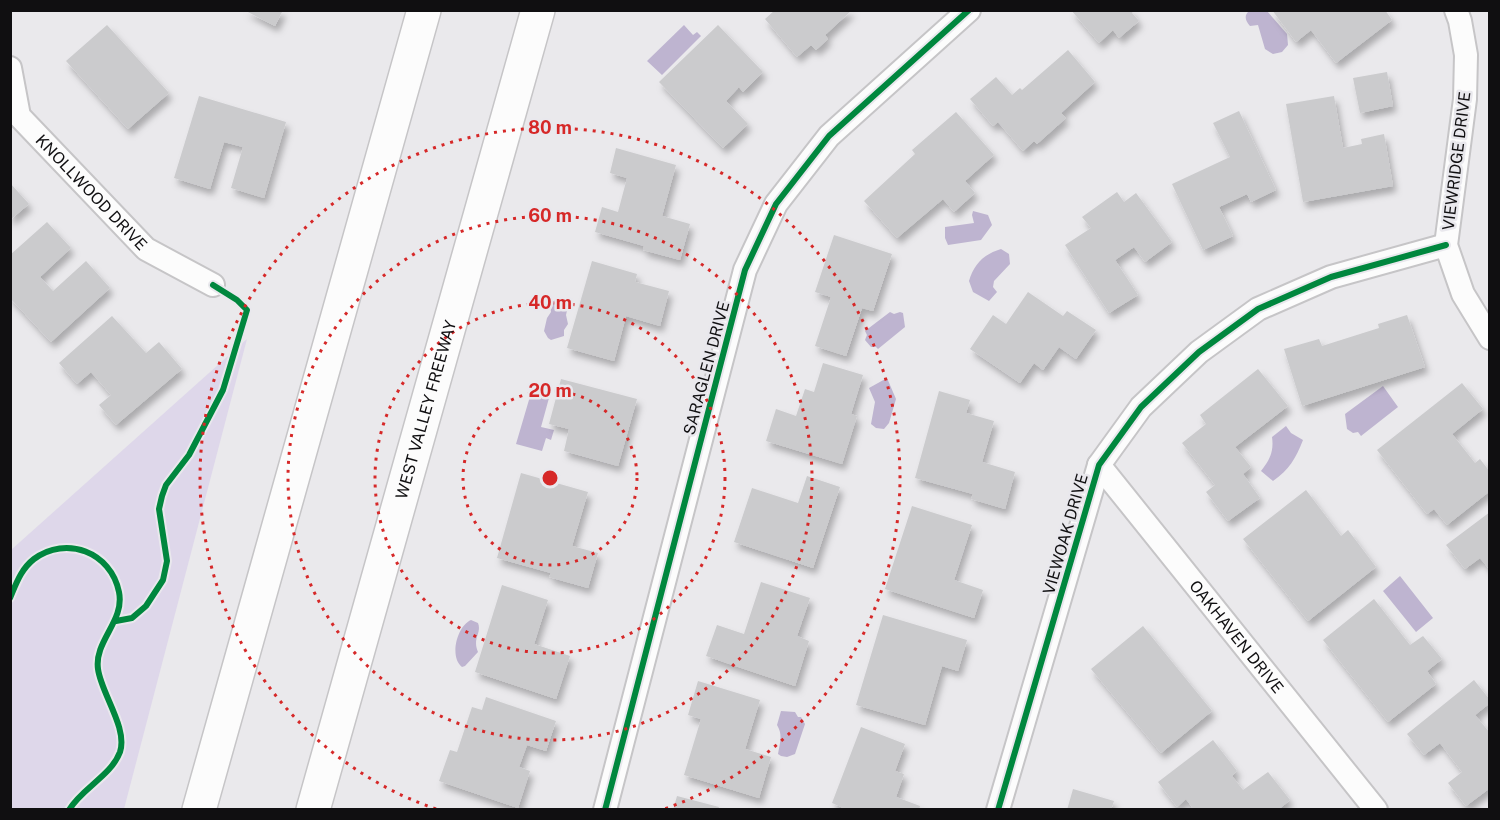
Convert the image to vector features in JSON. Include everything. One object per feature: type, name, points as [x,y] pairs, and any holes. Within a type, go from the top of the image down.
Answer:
[{"type":"highway","points":[[199,810],[423,10]]},
{"type":"highway","name":"WEST VALLEY FREEWAY","points":[[314,810],[538,10]]},
{"type":"street","name":"SARAGLEN DRIVE","points":[[605,810],[746,270],[754,251],[776,204],[829,136],[969,10]]},
{"type":"street","name":"VIEWRIDGE DRIVE","points":[[1456,10],[1466,55],[1465,99],[1446,244],[1463,294],[1490,339]]},
{"type":"street","name":"KNOLLWOOD DRIVE","points":[[10,68],[19,116],[146,249],[213,285]]},
{"type":"street","name":"VIEWOAK DRIVE","points":[[998,810],[1099,465],[1141,407],[1199,352],[1258,309],[1331,277],[1446,244]]},
{"type":"street","name":"OAKHAVEN DRIVE","points":[[1099,465],[1377,810]]},
{"type":"shaded area","points":[[1249,11],[1267,11],[1287,34],[1288,45],[1282,52],[1273,54],[1265,49],[1258,25],[1250,26],[1246,20],[1246,14]]},
{"type":"shaded area","points":[[684,25],[693,35],[697,32],[701,36],[662,75],[647,61]]},
{"type":"shaded area","points":[[973,211],[988,215],[992,225],[981,240],[948,245],[945,238],[945,227],[974,223]]},
{"type":"shaded area","points":[[1001,249],[1009,254],[1010,264],[994,281],[993,287],[997,292],[989,301],[973,292],[969,281],[980,260]]},
{"type":"shaded area","points":[[556,299],[564,300],[568,306],[566,315],[568,324],[564,330],[564,336],[551,340],[544,331],[551,312],[550,304]]},
{"type":"shaded area","points":[[890,312],[903,313],[905,327],[878,349],[871,347],[865,340],[867,335],[865,331]]},
{"type":"shaded area","points":[[247,339],[124,809],[11,809],[11,550]]},
{"type":"shaded area","points":[[887,378],[896,399],[889,423],[884,429],[876,428],[871,424],[875,402],[869,388]]},
{"type":"shaded area","points":[[1383,386],[1398,407],[1361,436],[1358,432],[1353,433],[1347,429],[1345,414]]},
{"type":"shaded area","points":[[531,393],[549,398],[541,427],[554,430],[551,440],[546,438],[542,451],[516,444]]},
{"type":"shaded area","points":[[1286,426],[1291,433],[1303,440],[1291,463],[1273,481],[1261,471],[1271,455],[1272,437]]},
{"type":"shaded area","points":[[1400,576],[1433,618],[1416,632],[1383,591]]},
{"type":"shaded area","points":[[471,620],[478,623],[479,627],[476,643],[478,652],[462,667],[456,656],[456,642],[462,628]]},
{"type":"shaded area","points":[[781,711],[795,712],[805,724],[795,754],[787,757],[778,754],[780,735],[777,725]]},
{"type":"building","points":[[244,10],[283,10],[275,26]]},
{"type":"building","points":[[775,10],[852,10],[825,35],[828,39],[816,50],[811,45],[797,57],[765,19]]},
{"type":"building","points":[[1071,10],[1134,10],[1132,13],[1139,21],[1119,38],[1113,30],[1099,43]]},
{"type":"building","points":[[1272,10],[1385,10],[1392,20],[1336,63],[1311,30],[1296,42]]},
{"type":"building","points":[[107,25],[169,93],[128,129],[66,61]]},
{"type":"building","points":[[718,25],[763,72],[743,92],[739,87],[726,101],[748,124],[723,148],[659,82]]},
{"type":"building","points":[[1068,50],[1095,82],[1061,113],[1066,118],[1037,144],[1034,141],[1023,151],[998,122],[993,126],[970,99],[996,77],[1012,95],[1020,88],[1022,90]]},
{"type":"building","points":[[1387,72],[1393,106],[1360,113],[1353,78]]},
{"type":"building","points":[[199,96],[286,122],[264,198],[231,188],[243,147],[224,142],[210,189],[174,178]]},
{"type":"building","points":[[1334,96],[1343,148],[1362,144],[1361,139],[1384,134],[1393,186],[1303,202],[1286,104]]},
{"type":"building","points":[[1239,111],[1276,190],[1251,202],[1247,194],[1219,207],[1233,236],[1203,250],[1172,184],[1230,157],[1213,123]]},
{"type":"building","points":[[956,112],[994,155],[965,181],[975,193],[954,212],[943,199],[897,238],[864,201],[915,154],[912,150]]},
{"type":"building","points":[[616,148],[676,165],[662,216],[690,224],[680,260],[643,250],[644,246],[595,232],[602,207],[618,212],[627,178],[610,173]]},
{"type":"building","points":[[10,183],[29,204],[10,220]]},
{"type":"building","points":[[1117,192],[1124,202],[1136,193],[1172,242],[1145,262],[1134,247],[1115,260],[1138,295],[1109,313],[1065,245],[1091,228],[1082,217]]},
{"type":"building","points":[[47,222],[71,248],[40,277],[53,291],[86,261],[110,288],[51,342],[10,298],[10,255]]},
{"type":"building","points":[[834,235],[892,254],[873,311],[862,308],[846,356],[815,346],[831,297],[815,292]]},
{"type":"building","points":[[592,261],[637,274],[635,282],[669,291],[660,326],[626,316],[614,361],[567,348]]},
{"type":"building","points":[[1028,292],[1063,316],[1067,311],[1096,330],[1076,359],[1059,347],[1043,370],[1034,363],[1020,383],[970,349],[993,315],[1006,324]]},
{"type":"building","points":[[1407,315],[1425,367],[1302,406],[1284,349],[1319,339],[1322,346],[1379,328],[1378,324]]},
{"type":"building","points":[[112,316],[146,353],[159,342],[182,369],[116,425],[99,405],[111,395],[91,372],[77,384],[59,363]]},
{"type":"building","points":[[823,363],[863,375],[851,414],[857,416],[842,464],[766,441],[776,409],[796,416],[805,389],[814,392]]},
{"type":"building","points":[[1258,369],[1288,406],[1235,447],[1251,467],[1243,474],[1260,498],[1228,521],[1206,492],[1215,485],[1182,443],[1206,424],[1200,415]]},
{"type":"building","points":[[561,379],[637,399],[618,466],[564,451],[569,429],[549,424]]},
{"type":"building","points":[[1462,383],[1483,409],[1452,434],[1475,463],[1480,459],[1490,472],[1490,491],[1447,525],[1434,509],[1427,514],[1377,450]]},
{"type":"building","points":[[939,391],[970,400],[966,413],[994,421],[982,462],[1015,472],[1005,509],[971,499],[973,494],[915,478]]},
{"type":"building","points":[[521,473],[588,492],[572,546],[598,553],[588,588],[549,577],[551,573],[497,558]]},
{"type":"building","points":[[807,476],[840,487],[813,568],[734,542],[752,488],[798,503]]},
{"type":"building","points":[[1306,490],[1341,536],[1348,530],[1376,567],[1308,621],[1243,539]]},
{"type":"building","points":[[912,506],[972,525],[954,580],[983,590],[974,618],[885,589]]},
{"type":"building","points":[[1490,512],[1490,570],[1480,558],[1465,569],[1446,545]]},
{"type":"building","points":[[761,582],[810,598],[797,636],[809,641],[795,686],[706,656],[717,625],[744,634]]},
{"type":"building","points":[[502,585],[548,600],[534,644],[570,656],[556,699],[475,672]]},
{"type":"building","points":[[1374,599],[1410,645],[1423,636],[1442,659],[1427,671],[1436,684],[1388,722],[1323,640]]},
{"type":"building","points":[[883,615],[967,640],[958,671],[942,666],[925,725],[856,705]]},
{"type":"building","points":[[1143,626],[1212,711],[1161,753],[1091,669]]},
{"type":"building","points":[[1474,680],[1490,700],[1490,703],[1475,715],[1490,733],[1490,788],[1466,806],[1448,783],[1462,772],[1440,743],[1424,755],[1407,734]]},
{"type":"building","points":[[698,681],[760,700],[745,749],[771,757],[759,798],[684,775],[701,719],[688,715]]},
{"type":"building","points":[[486,697],[556,721],[546,751],[527,745],[519,767],[530,771],[518,808],[439,781],[450,750],[457,752],[472,707],[482,710]]},
{"type":"building","points":[[861,727],[905,744],[895,771],[904,774],[896,797],[920,806],[919,810],[848,810],[832,803]]},
{"type":"building","points":[[1213,740],[1237,771],[1232,776],[1243,790],[1268,772],[1290,800],[1278,810],[1194,810],[1186,799],[1177,807],[1158,782]]},
{"type":"building","points":[[1073,789],[1114,801],[1111,810],[1067,810]]},
{"type":"building","points":[[677,796],[719,807],[718,810],[673,810]]},
{"type":"cycle path","points":[[605,810],[745,270],[776,204],[829,136],[969,10]]},
{"type":"cycle path","points":[[998,810],[1099,465],[1141,407],[1199,352],[1258,309],[1331,277],[1446,245]]},
{"type":"cycle path","points":[[116,621],[132,618],[146,606],[163,580],[167,561],[159,509],[162,496],[166,485],[189,455],[223,390],[247,310],[237,300],[213,285]]},
{"type":"cycle path","points":[[10,598],[19,577],[29,563],[47,552],[60,548],[73,548],[97,558],[107,567],[119,592],[118,612],[100,649],[98,669],[120,732],[120,752],[110,768],[81,795],[69,810]]}]
